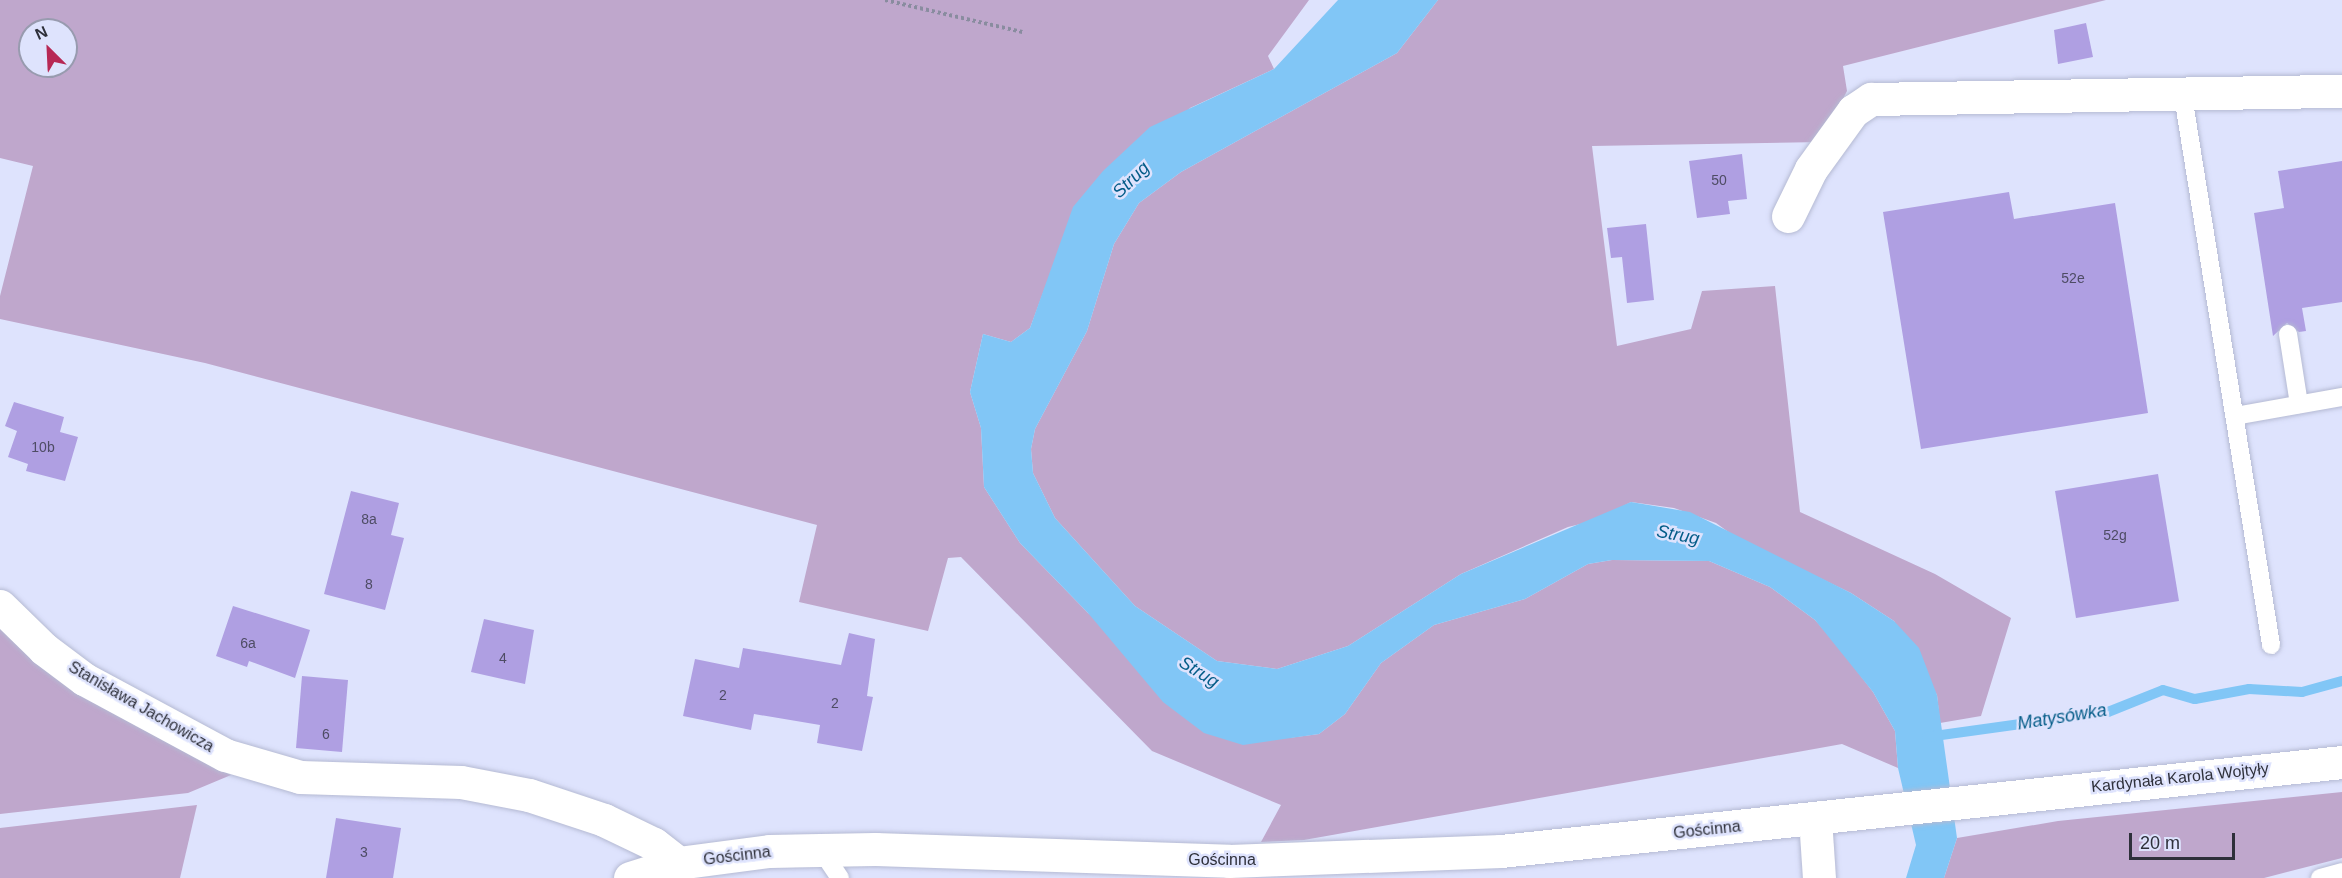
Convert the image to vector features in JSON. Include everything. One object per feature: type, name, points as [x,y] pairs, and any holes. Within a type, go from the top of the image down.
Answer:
[{"type":"street","points":[[1788,216],[1811,169],[1853,111],[1871,99],[2183,96],[2342,91]]},
{"type":"street","name":"Stanisława Jachowicza","points":[[0,606],[44,649],[84,679],[225,755],[300,777],[461,782],[529,795],[604,820],[696,867]]},
{"type":"street","name":"Kardynała Karola Wojtyły","points":[[2018,796],[2342,762]]},
{"type":"street","name":"Gościnna","points":[[630,878],[769,851],[821,850],[1228,861],[1390,858],[1547,847],[2018,796]]},
{"type":"street","points":[[1815,818],[1819,878]]},
{"type":"lane","points":[[2183,96],[2271,645]]},
{"type":"lane","points":[[2288,333],[2299,405]]},
{"type":"lane","points":[[2235,416],[2342,397]]},
{"type":"lane","points":[[821,850],[840,878]]},
{"type":"lane","points":[[2320,878],[2342,872]]},
{"type":"path","points":[[885,0],[1022,32]]},
{"type":"shaded area","points":[[0,0],[1309,0],[1268,56],[1274,69],[1190,108],[1046,285],[1030,328],[1011,342],[983,334],[970,392],[981,428],[984,487],[1020,543],[1088,613],[1288,738],[1319,734],[1345,714],[1381,663],[1434,625],[1525,599],[1588,564],[1612,560],[1709,561],[1770,587],[1815,620],[1873,692],[1895,731],[1898,768],[1842,744],[1304,840],[1261,842],[1281,805],[1152,751],[961,557],[948,558],[928,631],[799,602],[817,525],[205,363],[0,319],[0,296],[33,166],[0,158]]},
{"type":"shaded area","points":[[1438,0],[2106,0],[1843,66],[1847,91],[1821,142],[1592,146],[1617,346],[1691,329],[1702,291],[1775,286],[1800,512],[1935,574],[2011,618],[1981,716],[1940,723],[1937,695],[1894,621],[1851,593],[1738,539],[1716,523],[1674,508],[1631,502],[1597,520],[1568,527],[1461,574],[1348,646],[1277,669],[1217,661],[1135,606],[1055,518],[1033,473],[1031,449],[1035,429],[1087,331],[1114,244],[1139,203],[1181,172],[1397,53]]},
{"type":"shaded area","points":[[0,622],[90,697],[231,775],[188,793],[0,814]]},
{"type":"shaded area","points":[[2342,792],[2342,858],[2264,878],[1944,878],[1957,838],[2058,821]]},
{"type":"shaded area","points":[[197,805],[180,878],[0,878],[0,828]]},
{"type":"water","name":"Strug","points":[[1338,0],[1438,0],[1397,53],[1181,172],[1139,203],[1114,244],[1087,331],[1035,429],[1031,449],[1033,473],[1055,518],[1135,606],[1217,661],[1277,669],[1348,646],[1461,574],[1631,502],[1690,512],[1851,593],[1894,621],[1919,648],[1937,695],[1957,838],[1944,878],[1906,878],[1916,845],[1898,768],[1895,731],[1873,692],[1815,620],[1770,587],[1709,561],[1612,560],[1588,564],[1525,599],[1434,625],[1381,663],[1345,714],[1319,734],[1243,745],[1204,733],[1163,702],[1088,613],[1020,543],[984,487],[981,428],[970,392],[983,334],[1011,342],[1030,328],[1073,207],[1103,171],[1150,127],[1274,69]]},
{"type":"building","points":[[2086,23],[2093,57],[2058,64],[2054,30]]},
{"type":"building","points":[[1742,154],[1747,199],[1728,201],[1730,214],[1697,218],[1689,161]]},
{"type":"building","points":[[2342,161],[2342,302],[2302,308],[2306,331],[2299,332],[2287,323],[2273,336],[2254,213],[2284,208],[2278,171]]},
{"type":"building","points":[[2009,192],[2014,219],[2115,203],[2148,413],[1921,449],[1883,212]]},
{"type":"building","points":[[1646,224],[1654,300],[1627,303],[1622,257],[1611,258],[1607,228]]},
{"type":"building","points":[[14,402],[64,417],[60,432],[78,437],[65,481],[26,471],[28,464],[8,457],[17,431],[5,426]]},
{"type":"building","points":[[2158,474],[2179,601],[2076,618],[2055,491]]},
{"type":"building","points":[[351,491],[399,503],[391,535],[404,538],[385,610],[324,594]]},
{"type":"building","points":[[233,606],[310,630],[295,678],[249,661],[247,667],[216,656]]},
{"type":"building","points":[[484,619],[534,630],[525,684],[471,672]]},
{"type":"building","points":[[849,633],[875,639],[867,696],[873,697],[862,751],[817,743],[820,725],[754,714],[751,730],[683,716],[695,659],[739,668],[743,648],[841,665]]},
{"type":"building","points":[[302,676],[348,680],[342,752],[296,748]]},
{"type":"building","points":[[336,818],[401,828],[393,878],[326,878]]},
{"type":"waterway","name":"Matysówka","points":[[1927,737],[2108,712],[2163,690],[2195,699],[2249,689],[2302,692],[2342,681]]}]
